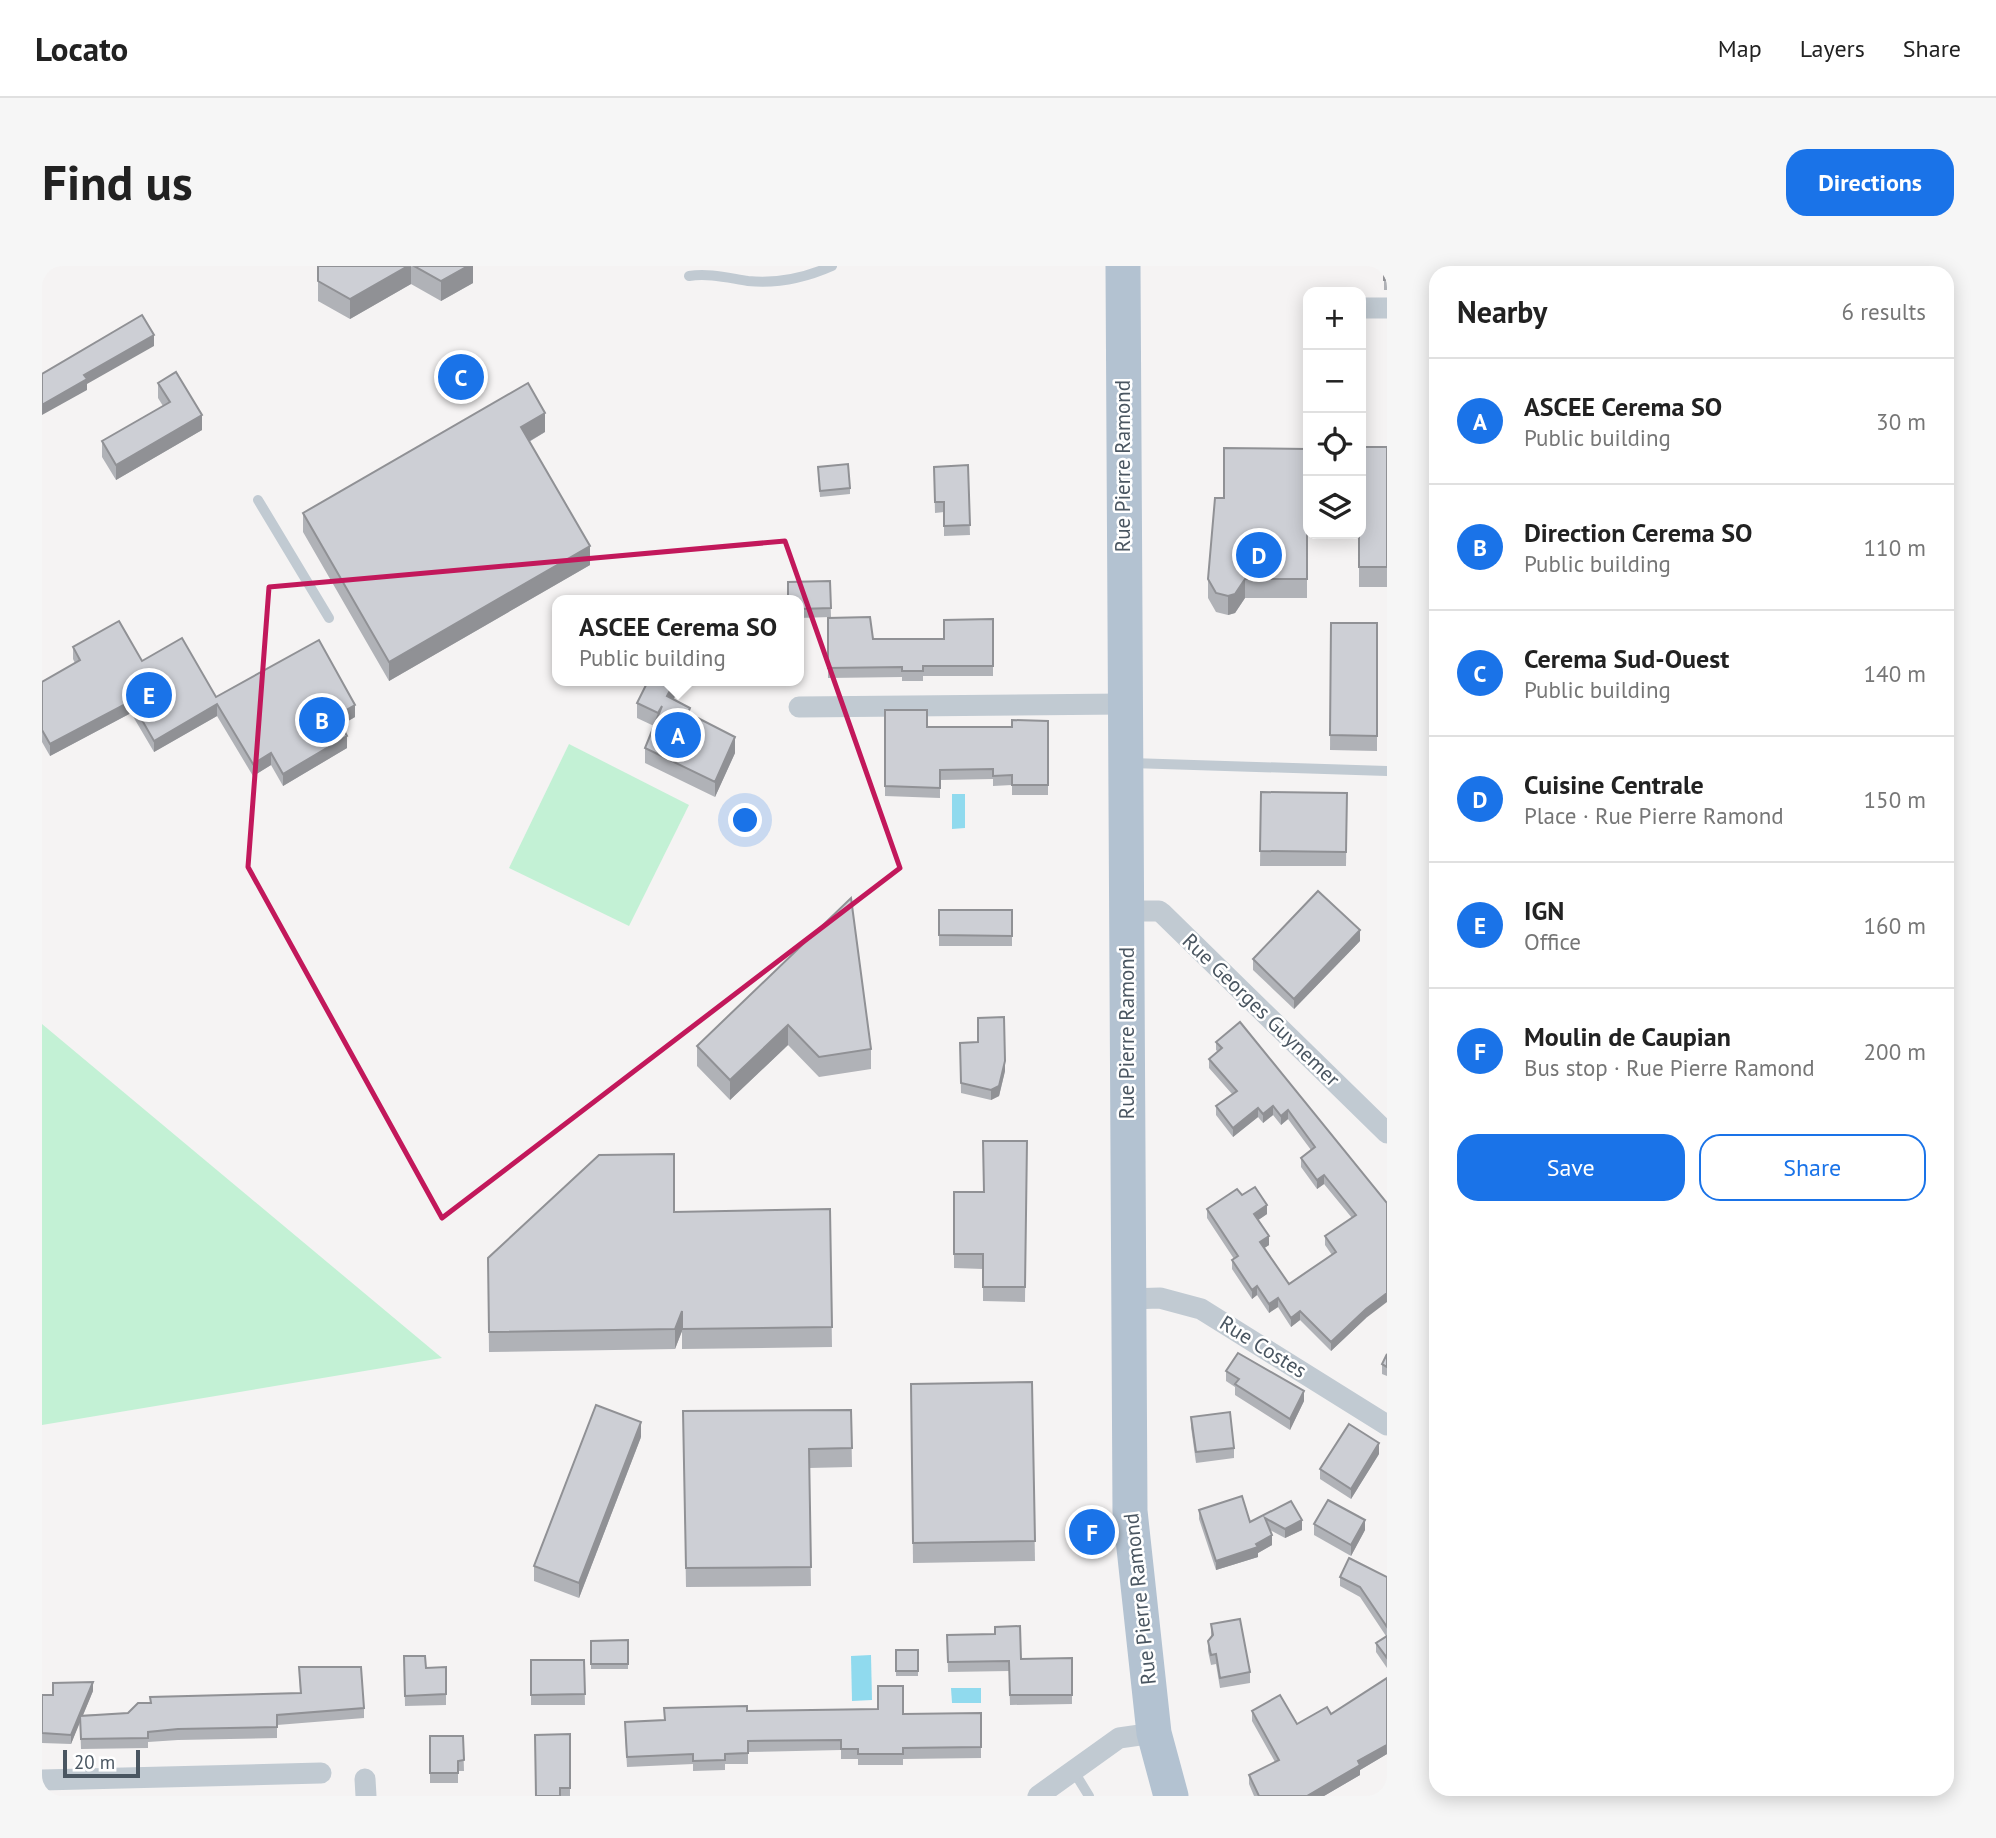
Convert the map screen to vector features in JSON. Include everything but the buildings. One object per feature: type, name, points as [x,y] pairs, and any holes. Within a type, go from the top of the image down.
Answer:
[{"type":"main road","name":"Rue Pierre Ramond","points":[[1123,266],[1130,1511],[1154,1733],[1171,1796]]},
{"type":"street","points":[[1366,308],[1387,308]]},
{"type":"street","points":[[799,707],[1124,704]]},
{"type":"street","name":"Rue Georges Guynemer","points":[[1126,911],[1159,911],[1163,914],[1387,1133]]},
{"type":"street","name":"Rue Costes","points":[[1129,1299],[1160,1298],[1201,1309],[1387,1425]]},
{"type":"street","points":[[1038,1796],[1119,1738],[1154,1733]]},
{"type":"street","points":[[42,1780],[321,1773]]},
{"type":"lane","points":[[689,276],[704,274],[751,281],[802,279],[832,266]]},
{"type":"lane","points":[[258,500],[329,618]]},
{"type":"lane","points":[[1125,763],[1387,771]]},
{"type":"lane","points":[[1073,1770],[1089,1796]]},
{"type":"highlighted area","points":[[785,541],[900,868],[442,1218],[248,867],[269,587]]},
{"type":"green space","points":[[569,744],[689,805],[629,926],[509,868]]},
{"type":"green space","points":[[42,1024],[442,1358],[42,1425]]},
{"type":"water","points":[[952,794],[965,794],[965,828],[952,829]]},
{"type":"water","points":[[871,1655],[872,1700],[852,1701],[851,1656]]},
{"type":"water","points":[[951,1688],[981,1688],[981,1703],[952,1703]]},
{"type":"place","name":"Cerema Sud-Ouest","points":[[461,377]]},
{"type":"place","name":"Cuisine Centrale","points":[[1259,555]]},
{"type":"place","name":"IGN","points":[[149,695]]},
{"type":"place","name":"Direction Cerema SO","points":[[322,720]]},
{"type":"place","name":"ASCEE Cerema SO","points":[[678,735]]},
{"type":"place","name":"Moulin de Caupian","points":[[1092,1532]]}]
